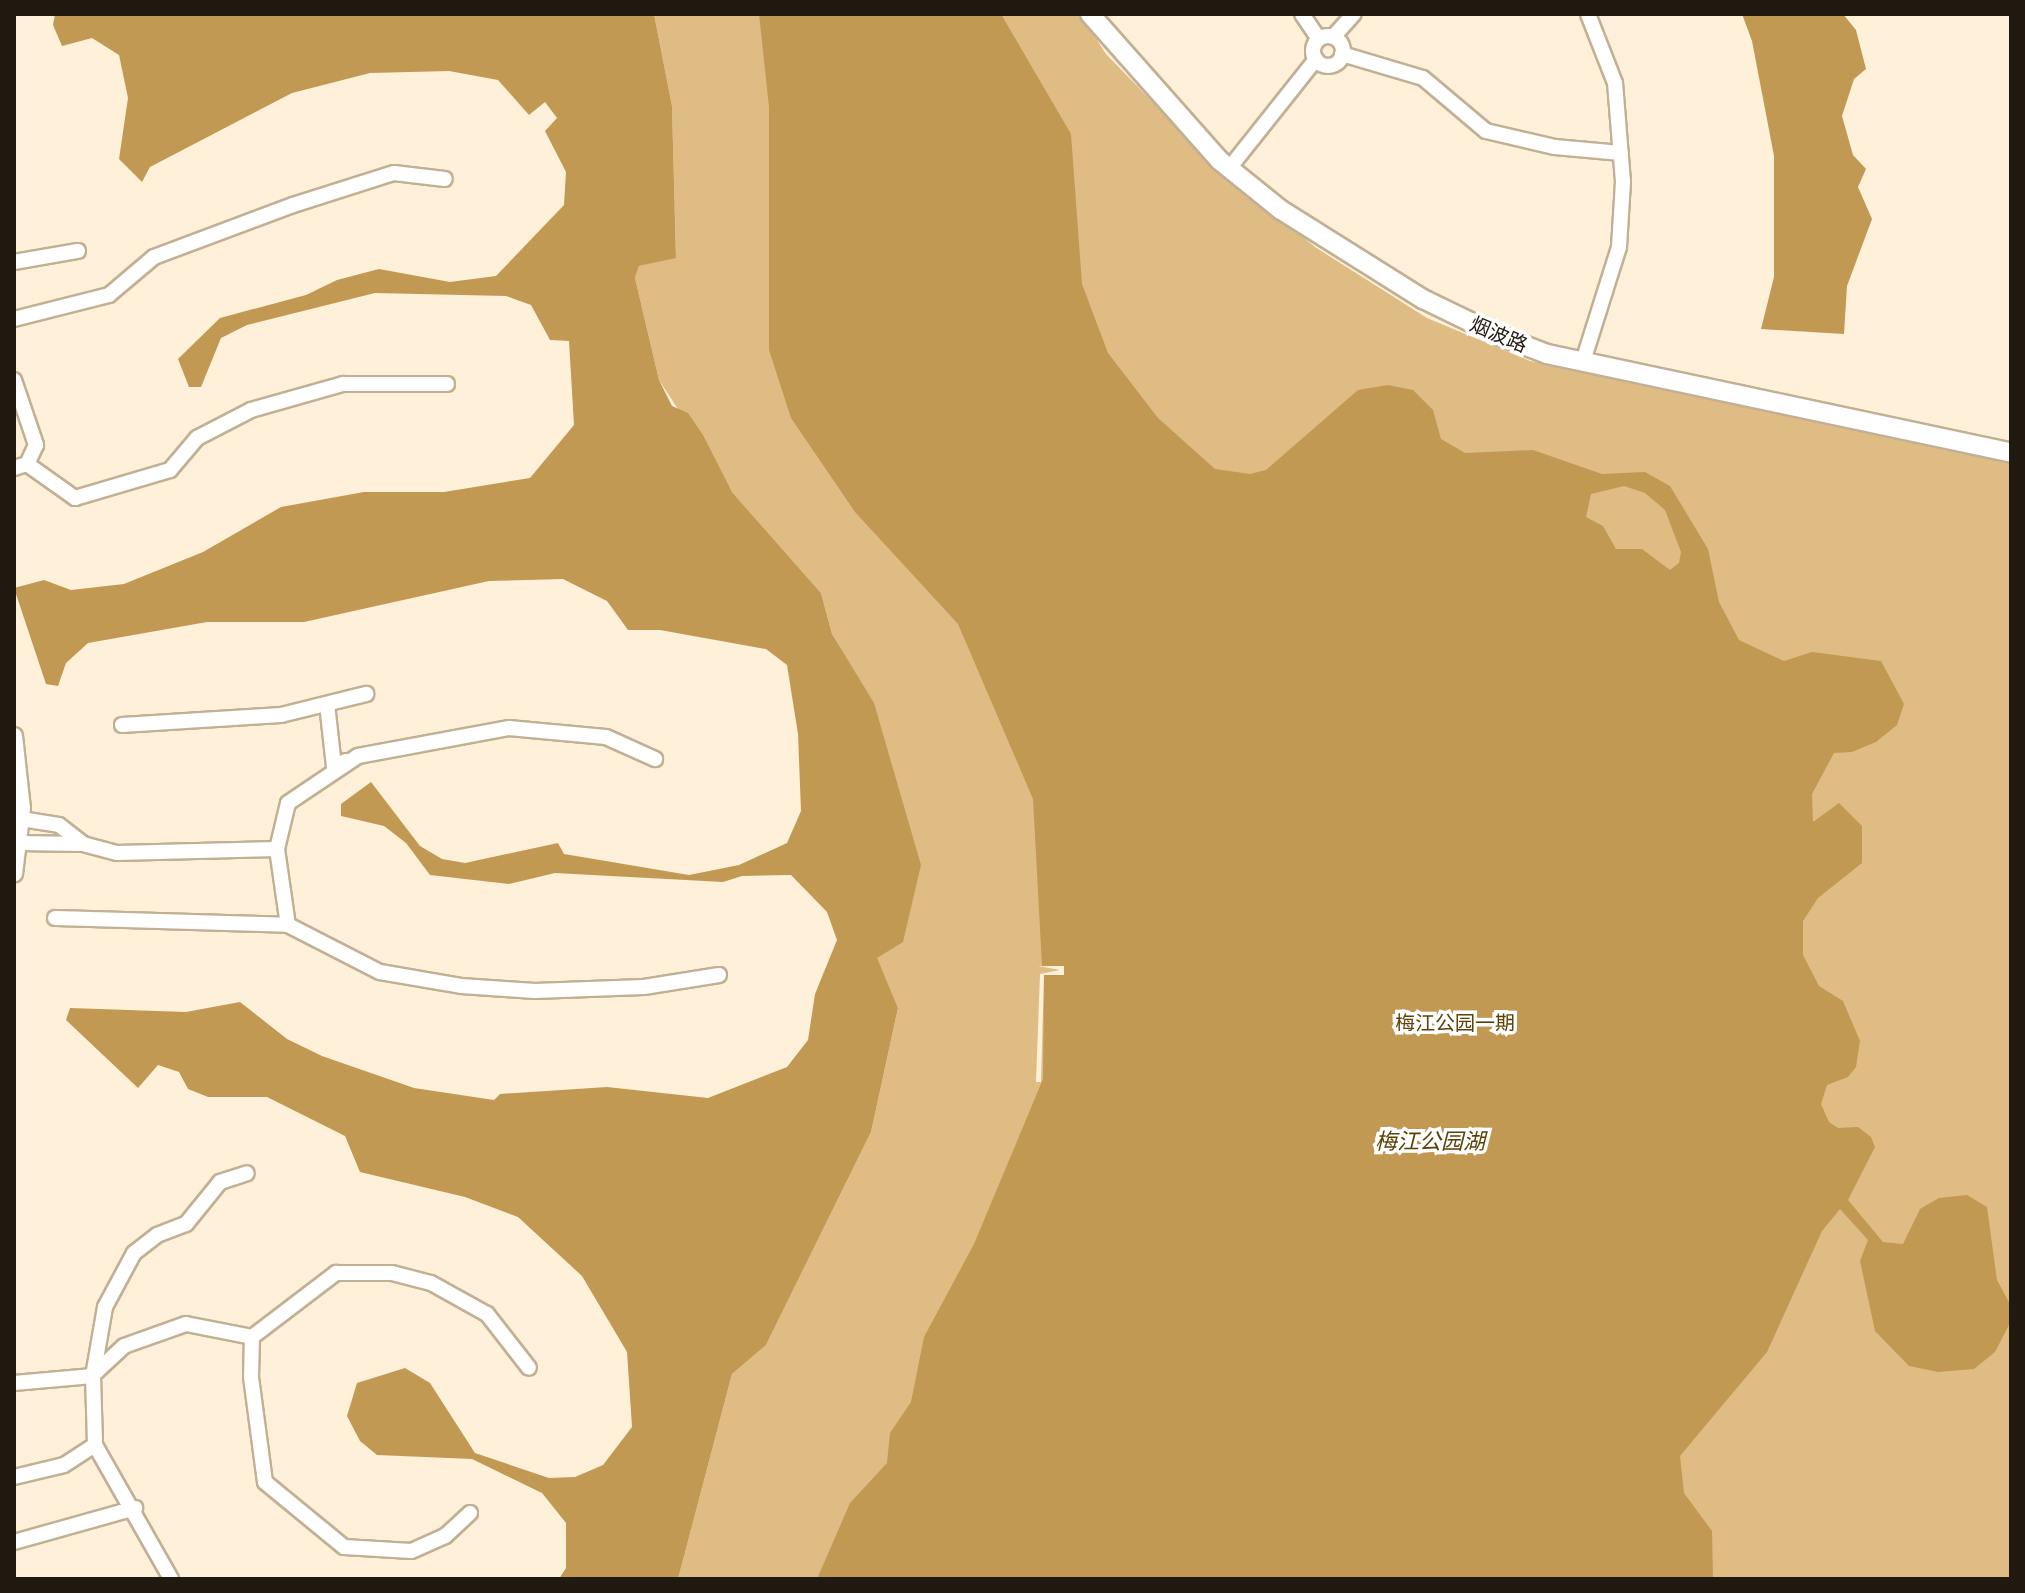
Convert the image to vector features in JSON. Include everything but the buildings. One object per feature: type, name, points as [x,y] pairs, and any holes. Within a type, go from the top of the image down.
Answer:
[{"type":"main road","name":"烟波路","points":[[1090,14],[1219,160],[1281,210],[1423,299],[1495,334],[1547,354],[2011,453]]},
{"type":"main road","name":"烟波路","points":[[1101,14],[1235,161],[1327,232],[1442,302],[1502,329],[1585,355],[2011,441]]},
{"type":"street","points":[[1302,14],[1342,54],[1423,78],[1486,131],[1555,147],[1621,153]]},
{"type":"street","points":[[1235,161],[1316,59],[1314,46],[1354,14]]},
{"type":"street","points":[[1585,355],[1619,247],[1621,153],[1615,83],[1588,14]]},
{"type":"street","points":[[1316,59],[1333,65],[1342,54]]},
{"type":"street","points":[[14,319],[109,295],[154,257],[293,205],[394,173],[445,179]]},
{"type":"street","points":[[14,262],[78,251]]},
{"type":"street","points":[[14,380],[36,445],[20,466],[75,498],[170,470],[197,438],[251,410],[343,384],[447,384]]},
{"type":"street","points":[[122,725],[281,715],[366,694]]},
{"type":"street","points":[[327,704],[334,766],[358,756],[509,728],[606,737],[655,759]]},
{"type":"street","points":[[14,736],[21,819],[14,874]]},
{"type":"street","points":[[288,925],[277,849],[288,803],[358,756]]},
{"type":"street","points":[[21,819],[59,825],[83,844]]},
{"type":"street","points":[[18,843],[83,844],[117,853],[277,849]]},
{"type":"street","points":[[55,918],[288,925],[380,972],[461,986],[535,991],[629,987],[719,975]]},
{"type":"street","points":[[171,1579],[135,1508],[95,1445],[93,1376],[105,1307],[134,1253],[157,1235],[186,1224],[220,1182],[247,1173]]},
{"type":"street","points":[[14,1383],[93,1376],[124,1346],[186,1324],[252,1337],[336,1273],[392,1273],[431,1283],[487,1314],[529,1368]]},
{"type":"street","points":[[252,1337],[251,1377],[265,1482],[344,1547],[411,1551],[445,1536],[470,1513]]},
{"type":"street","points":[[14,1477],[64,1465],[95,1445]]},
{"type":"street","points":[[14,1542],[135,1508]]},
{"type":"green space","name":"梅江公园湖","points":[[654,14],[1080,14],[1106,54],[1203,154],[1315,247],[1427,318],[1530,361],[2011,462],[2011,1579],[678,1579],[732,1374],[766,1345],[871,1132],[898,1008],[876,958],[845,657],[832,634],[821,593],[732,492],[659,380],[635,278],[639,266],[676,257],[672,106]]},
{"type":"water","points":[[55,14],[654,14],[672,106],[676,258],[639,266],[635,278],[659,380],[672,406],[688,413],[703,435],[732,492],[821,593],[832,634],[874,703],[921,865],[903,942],[877,958],[898,1008],[871,1132],[766,1345],[732,1374],[678,1579],[559,1579],[566,1568],[566,1523],[542,1493],[472,1459],[377,1455],[360,1441],[347,1416],[357,1383],[405,1368],[430,1383],[475,1453],[549,1478],[575,1477],[603,1465],[632,1427],[627,1352],[582,1276],[518,1217],[465,1197],[360,1172],[345,1136],[267,1097],[208,1097],[188,1089],[179,1072],[158,1065],[138,1088],[66,1020],[70,1008],[186,1012],[240,1002],[287,1039],[322,1056],[414,1088],[494,1100],[500,1094],[607,1087],[708,1098],[787,1067],[808,1040],[815,994],[837,940],[827,912],[791,875],[742,876],[723,882],[555,873],[509,884],[430,875],[406,843],[384,826],[341,816],[341,804],[371,782],[420,846],[442,859],[465,863],[558,843],[564,854],[689,875],[739,865],[787,843],[801,811],[798,734],[787,665],[766,649],[660,630],[628,630],[607,601],[563,579],[489,581],[304,622],[207,622],[88,643],[66,663],[58,686],[46,684],[14,588],[44,580],[71,590],[124,584],[203,552],[281,507],[364,492],[444,492],[530,478],[574,425],[569,341],[550,340],[531,305],[506,296],[375,293],[247,325],[221,338],[201,387],[189,387],[178,359],[220,318],[306,295],[337,280],[379,269],[450,282],[496,276],[564,205],[566,172],[545,131],[557,118],[545,102],[529,115],[498,80],[449,71],[370,73],[292,93],[150,167],[142,182],[119,159],[128,98],[119,55],[92,38],[62,46],[53,25]]},
{"type":"water","name":"梅江公园湖","points":[[759,14],[1001,14],[1071,134],[1082,284],[1108,353],[1158,418],[1215,469],[1250,474],[1266,470],[1358,390],[1388,385],[1413,390],[1433,410],[1441,439],[1465,453],[1533,450],[1602,474],[1645,472],[1670,486],[1708,549],[1719,602],[1739,640],[1784,661],[1812,652],[1881,661],[1904,704],[1897,725],[1876,742],[1852,752],[1834,753],[1812,794],[1813,822],[1839,803],[1862,826],[1862,863],[1818,898],[1803,921],[1803,955],[1819,986],[1843,1001],[1860,1041],[1856,1067],[1848,1077],[1827,1085],[1821,1104],[1829,1122],[1838,1128],[1858,1127],[1871,1137],[1875,1147],[1848,1200],[1883,1242],[1903,1244],[1920,1209],[1939,1198],[1967,1195],[1987,1207],[1997,1280],[2010,1304],[2009,1325],[1995,1352],[1974,1369],[1938,1372],[1909,1366],[1875,1331],[1860,1261],[1868,1240],[1840,1209],[1822,1231],[1767,1352],[1680,1456],[1684,1493],[1712,1531],[1713,1579],[817,1579],[850,1503],[887,1463],[890,1433],[911,1402],[924,1337],[974,1244],[1043,1079],[1044,975],[1064,975],[1064,966],[1042,966],[1033,799],[958,624],[855,512],[791,418],[769,350],[769,107]],"holes":[[[1624,486],[1645,493],[1665,510],[1681,552],[1679,563],[1670,570],[1642,549],[1616,549],[1603,526],[1586,517],[1591,494]]]},
{"type":"water","points":[[1742,14],[1843,14],[1856,30],[1866,69],[1854,79],[1842,116],[1853,155],[1866,169],[1858,187],[1872,219],[1847,286],[1844,334],[1761,329],[1774,277],[1774,156],[1752,41]]},
{"type":"pier","points":[[1038,966],[1064,966],[1064,975],[1044,975],[1041,1082],[1036,1082],[1040,974],[1060,970]]},
{"type":"park label","name":"梅江公园一期","points":[[1455,1022]]}]
